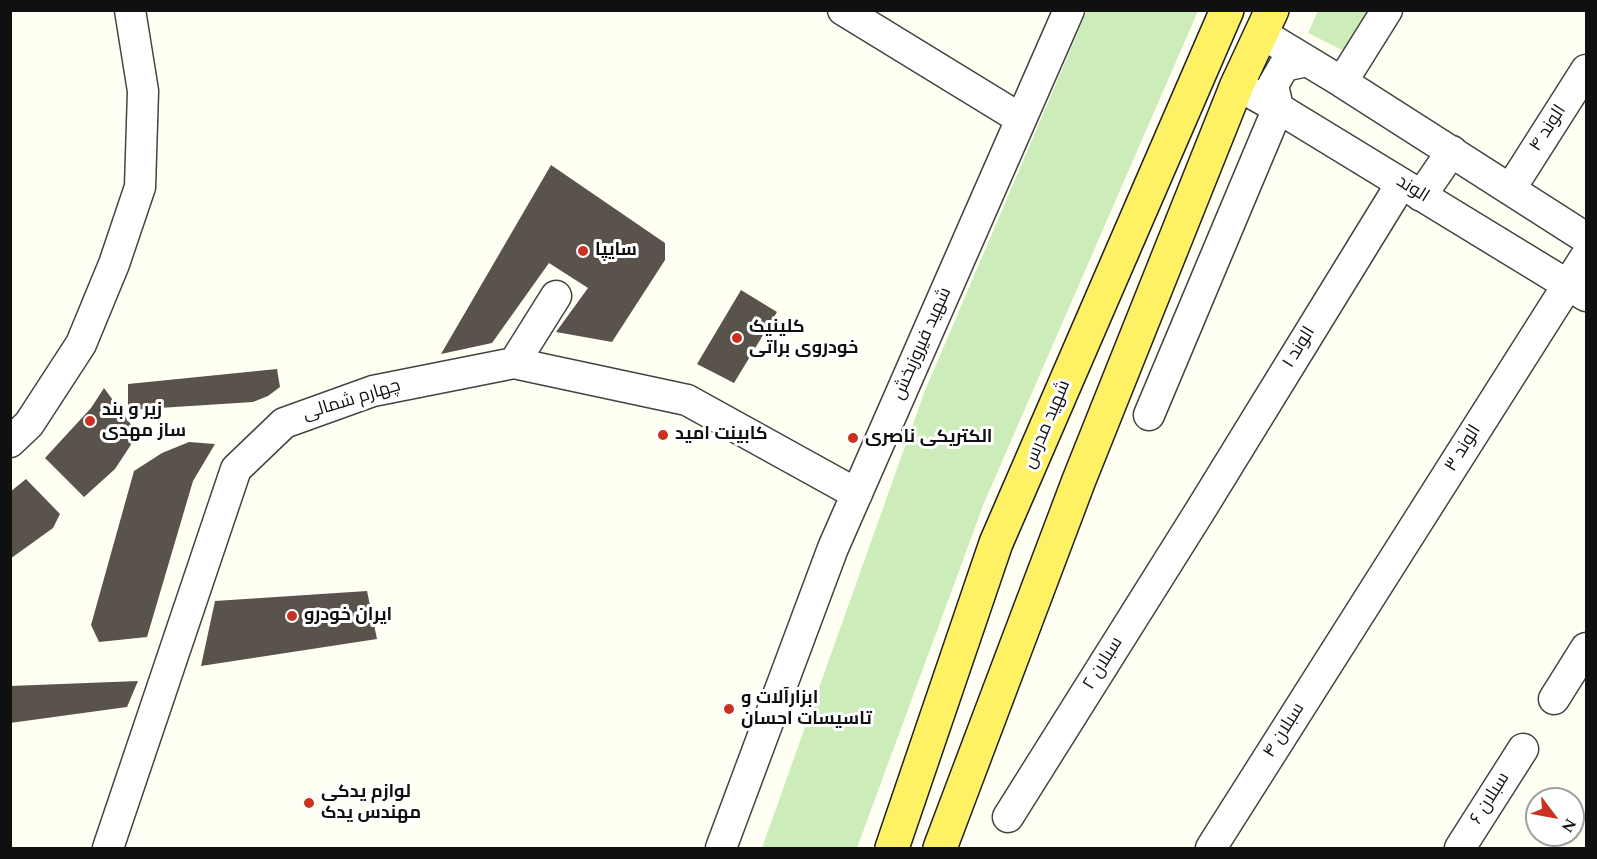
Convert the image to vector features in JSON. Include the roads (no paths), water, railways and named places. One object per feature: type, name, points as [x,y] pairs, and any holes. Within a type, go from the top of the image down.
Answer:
[{"type":"main road","name":"شهید مدرس","points":[[892,849],[996,543],[1227,10]]},
{"type":"main road","points":[[940,849],[1079,480],[1237,85],[1266,22]]},
{"type":"main road","points":[[1032,460],[1079,480]]},
{"type":"street","points":[[10,442],[29,424],[81,344],[114,264],[140,188],[143,91],[130,10]]},
{"type":"street","points":[[843,10],[1021,119]]},
{"type":"street","name":"شهید فیروزبخش","points":[[721,849],[834,548],[1069,10]]},
{"type":"street","points":[[1342,82],[1387,10]]},
{"type":"street","points":[[1266,22],[1307,61],[1587,238]]},
{"type":"street","points":[[1149,415],[1278,108],[1273,85],[1284,66],[1307,61]]},
{"type":"street","name":"الوند ۴","points":[[1511,188],[1587,70]]},
{"type":"street","name":"الوند","points":[[1237,85],[1578,291]]},
{"type":"street","name":"الوند ۱","points":[[1200,511],[1411,190],[1452,151]]},
{"type":"street","name":"الوند ۳","points":[[1360,614],[1578,291],[1587,256]]},
{"type":"street","points":[[514,363],[556,296]]},
{"type":"street","name":"چهارم شمالی","points":[[108,849],[236,469],[284,423],[373,391],[514,363],[687,400],[857,494]]},
{"type":"street","name":"سبلان ۲","points":[[1008,817],[1200,511]]},
{"type":"street","name":"سبلان ۴","points":[[1211,849],[1360,614]]},
{"type":"street","points":[[1554,699],[1587,648]]},
{"type":"street","name":"سبلان ۶","points":[[1460,849],[1523,749]]},
{"type":"place","name":"سایپا","points":[[583,251]]},
{"type":"place","name":"کلینیک خودروی براتی","points":[[737,338]]},
{"type":"place","name":"زیر و بند ساز مهدی","points":[[90,421]]},
{"type":"place","name":"کابینت امید","points":[[663,435]]},
{"type":"place","name":"الکتریکی ناصری","points":[[853,438]]},
{"type":"place","name":"ایران خودرو","points":[[292,616]]},
{"type":"place","name":"ابزارآلات و تاسیسات احسان","points":[[729,709]]},
{"type":"place","name":"لوازم یدکی مهندس یدک","points":[[309,803]]}]
